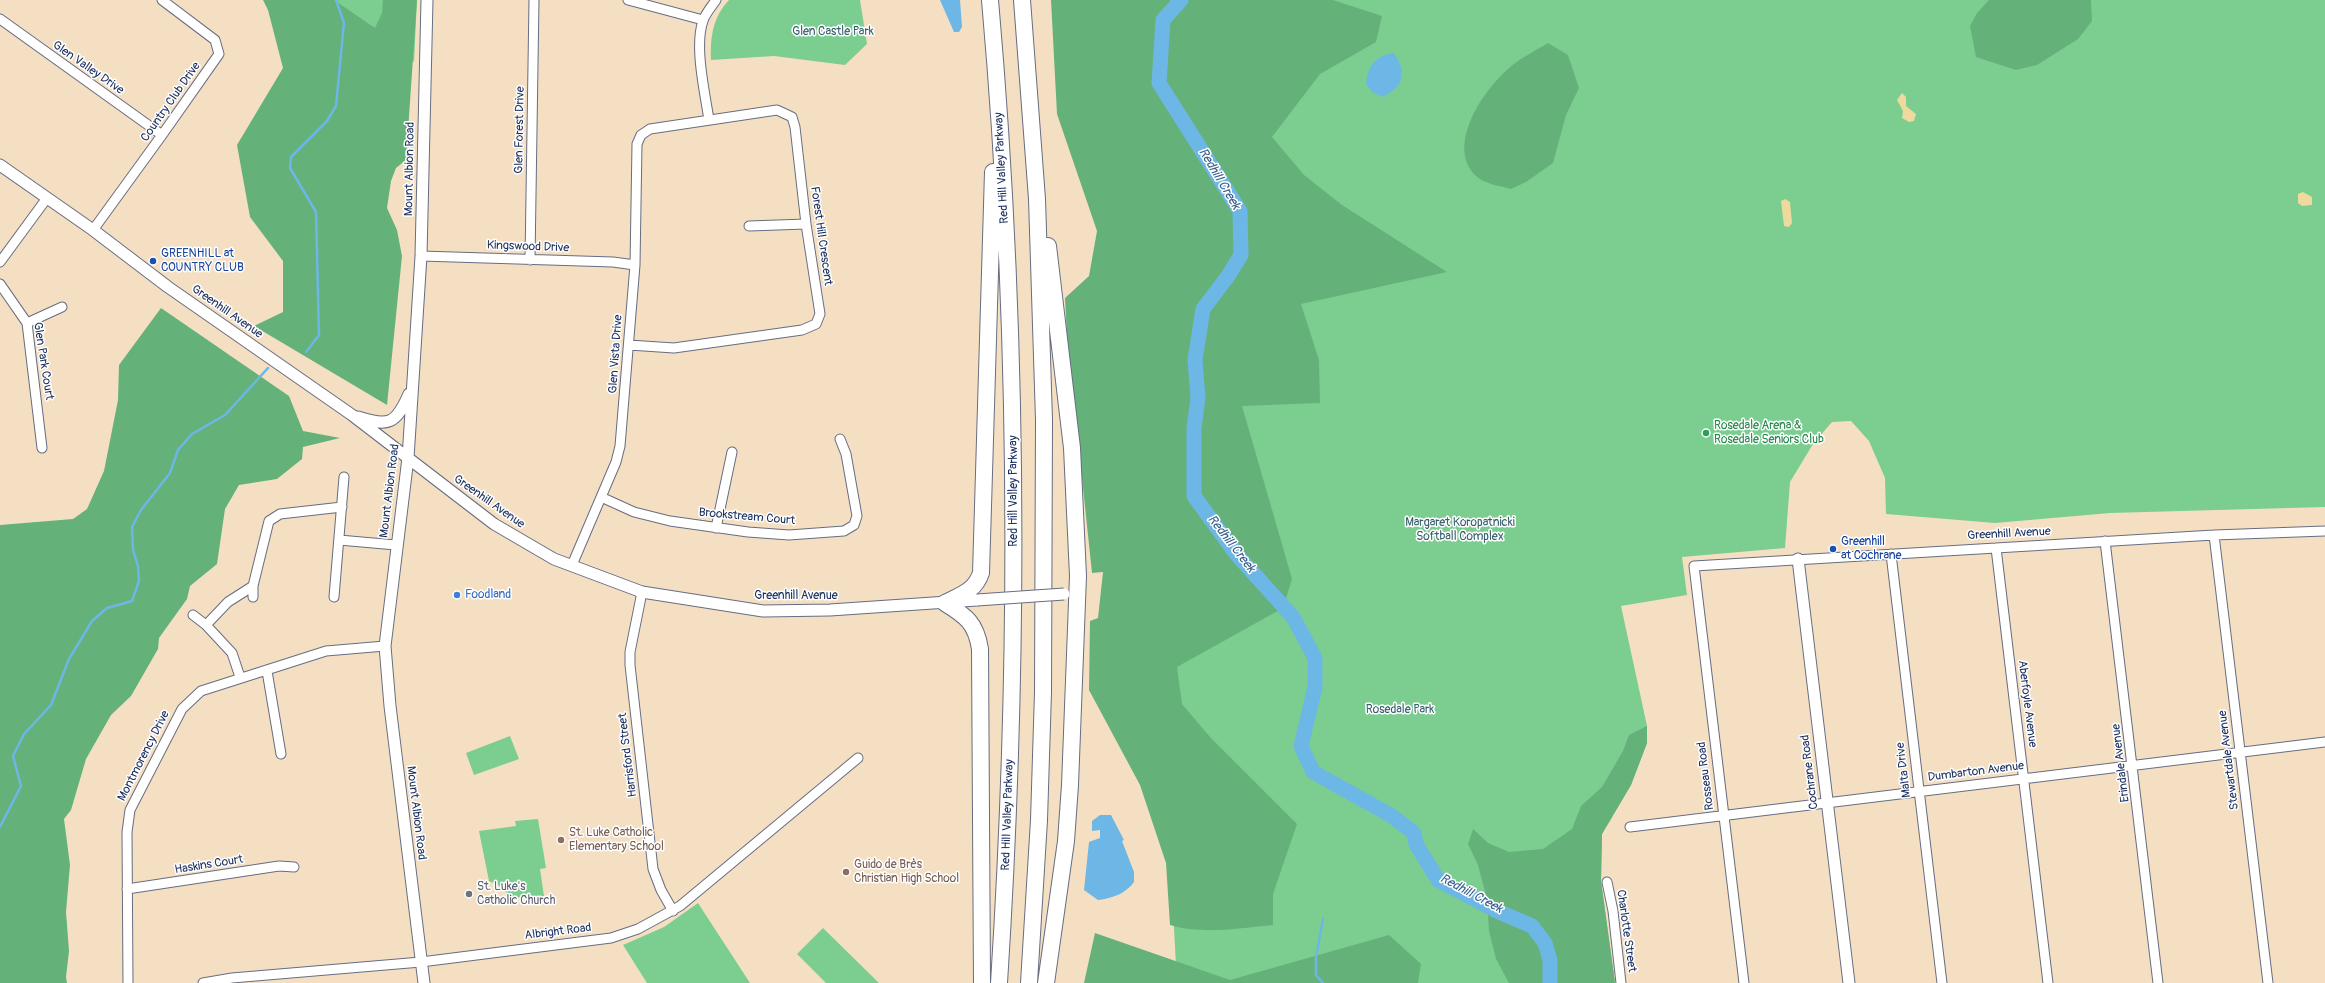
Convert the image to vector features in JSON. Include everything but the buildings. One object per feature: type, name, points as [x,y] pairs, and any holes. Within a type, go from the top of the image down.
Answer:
[{"type":"highway","name":"Red Hill Valley Parkway","points":[[990,0],[997,87],[1012,361],[1015,567],[1008,844],[999,983]]},
{"type":"highway","points":[[1022,0],[1037,199],[1044,420],[1044,562],[1039,820],[1029,983]]},
{"type":"highway","points":[[945,603],[969,592],[977,583],[981,573],[993,160],[992,115],[997,87]]},
{"type":"highway","points":[[1037,199],[1047,239],[1072,448],[1076,504],[1071,594],[1076,665],[1067,834],[1046,983]]},
{"type":"highway","points":[[945,603],[965,614],[971,622],[980,649],[982,983]]},
{"type":"street","name":"Country Club Drive","points":[[93,230],[217,59],[219,48],[216,40],[162,0]]},
{"type":"street","name":"Mount Albion Road","points":[[424,983],[390,706],[385,646],[396,545],[408,458],[421,256],[427,0]]},
{"type":"street","name":"Glen Forest Drive","points":[[530,260],[534,0]]},
{"type":"street","points":[[628,0],[702,20]]},
{"type":"street","points":[[709,120],[700,63],[702,20],[716,0]]},
{"type":"street","name":"Glen Valley Drive","points":[[0,19],[162,135]]},
{"type":"street","name":"Forest Hill Crescent","points":[[629,345],[674,348],[802,330],[816,324],[820,314],[806,224],[795,127],[792,117],[777,110],[650,129],[641,135]]},
{"type":"street","name":"Glen Vista Drive","points":[[572,566],[616,462],[620,446],[635,265],[637,144],[641,135]]},
{"type":"street","name":"Greenhill Avenue","points":[[0,165],[93,230],[168,287],[352,415],[504,531],[572,566],[642,592],[763,611],[830,610],[1071,594]]},
{"type":"street","points":[[0,262],[47,198]]},
{"type":"street","points":[[749,226],[806,224]]},
{"type":"street","name":"Kingswood Drive","points":[[421,256],[613,262],[635,265]]},
{"type":"street","name":"Glen Park Court","points":[[0,284],[27,323],[42,448]]},
{"type":"street","points":[[27,323],[62,308]]},
{"type":"street","points":[[352,415],[384,423],[392,420],[402,410],[412,388]]},
{"type":"street","name":"Brookstream Court","points":[[601,497],[634,512],[670,521],[716,528],[789,535],[844,531],[854,525],[857,516],[846,454],[840,439]]},
{"type":"street","points":[[716,528],[732,452]]},
{"type":"street","points":[[334,597],[344,477]]},
{"type":"street","points":[[254,597],[253,586],[269,521],[280,514],[342,507]]},
{"type":"street","name":"Greenhill Avenue","points":[[1694,566],[1798,558],[2214,535],[2325,531]]},
{"type":"street","name":"Stewartdale Avenue","points":[[2214,535],[2268,983]]},
{"type":"street","points":[[339,540],[396,545]]},
{"type":"street","name":"Erindale Avenue","points":[[2106,541],[2158,983]]},
{"type":"street","name":"Aberfoyle Avenue","points":[[1996,548],[2048,983]]},
{"type":"street","name":"Malta Drive","points":[[1891,554],[1942,983]]},
{"type":"street","name":"Cochrane Road","points":[[1798,558],[1849,983]]},
{"type":"street","name":"Rosseau Road","points":[[1694,566],[1744,983]]},
{"type":"street","points":[[206,625],[228,602],[253,586]]},
{"type":"street","name":"Harrisford Street","points":[[642,592],[630,652],[632,694],[652,869],[661,890],[673,911]]},
{"type":"street","points":[[193,616],[206,625],[232,653],[240,677]]},
{"type":"street","name":"Montmorency Drive","points":[[128,983],[127,832],[130,810],[182,709],[201,691],[240,677],[267,671],[326,651],[385,646]]},
{"type":"street","points":[[267,671],[281,754]]},
{"type":"street","name":"Dumbarton Avenue","points":[[1630,827],[2325,742]]},
{"type":"street","name":"Albright Road","points":[[203,983],[232,978],[421,962],[611,938],[638,929],[673,911],[858,758]]},
{"type":"street","name":"Haskins Court","points":[[127,890],[279,866],[294,867]]},
{"type":"street","name":"Charlotte Street","points":[[1607,882],[1613,911],[1620,983]]},
{"type":"green space","points":[[263,0],[334,0],[375,28],[382,13],[383,0],[417,0],[406,160],[396,168],[391,181],[387,208],[397,230],[402,256],[387,405],[254,326],[283,312],[283,261],[250,217],[237,145],[283,68],[268,10]]},
{"type":"green space","points":[[320,0],[417,0],[414,62]]},
{"type":"green space","name":"Glen Castle Park","points":[[729,0],[860,0],[867,44],[845,65],[774,56],[711,60],[712,35],[716,20],[719,13]]},
{"type":"green space","points":[[1051,0],[1333,0],[1382,16],[1376,42],[1320,74],[1272,137],[1304,175],[1342,205],[1447,272],[1301,304],[1319,360],[1320,403],[1242,406],[1292,579],[1283,608],[1177,667],[1182,704],[1210,737],[1297,824],[1273,894],[1273,925],[1221,930],[1195,930],[1170,925],[1166,863],[1140,785],[1089,690],[1090,621],[1098,618],[1103,572],[1092,573],[1067,336],[1065,298],[1089,276],[1097,231],[1057,114]]},
{"type":"green space","points":[[1242,0],[2325,0],[2325,507],[2110,513],[1995,523],[1886,514],[1885,478],[1869,441],[1851,421],[1832,422],[1813,444],[1790,482],[1785,548],[1682,557],[1687,595],[1621,606],[1647,726],[1647,743],[1631,785],[1602,834],[1601,881],[1615,983],[1177,983],[1163,729]]},
{"type":"green space","points":[[1989,0],[2091,0],[2092,21],[2078,39],[2037,65],[2016,70],[1976,57],[1970,26],[1977,13]]},
{"type":"green space","points":[[1548,43],[1568,55],[1579,88],[1566,115],[1553,163],[1526,182],[1511,189],[1483,181],[1476,176],[1467,163],[1464,148],[1472,116],[1481,100],[1503,74],[1518,61]]},
{"type":"green space","points":[[161,308],[289,396],[303,431],[340,438],[303,447],[302,459],[277,479],[239,485],[225,509],[217,564],[190,586],[187,599],[159,638],[158,649],[131,696],[111,715],[86,759],[71,810],[64,819],[70,865],[66,912],[69,951],[66,977],[67,983],[0,983],[0,525],[73,519],[87,509],[104,471],[118,400],[119,365]]},
{"type":"green space","points":[[1647,726],[1647,743],[1631,785],[1602,834],[1601,881],[1615,983],[1509,983],[1496,959],[1489,931],[1487,899],[1478,865],[1468,844],[1473,829],[1488,843],[1509,852],[1543,849],[1572,829],[1581,806],[1602,787],[1623,751],[1629,735]]},
{"type":"green space","points":[[510,736],[519,759],[474,775],[466,753]]},
{"type":"green space","points":[[538,819],[546,868],[540,869],[544,896],[512,898],[498,885],[489,881],[479,831],[516,826],[515,821]]},
{"type":"green space","points":[[698,903],[750,983],[647,983],[623,945],[664,927]]},
{"type":"green space","points":[[823,928],[879,983],[826,983],[797,954]]},
{"type":"green space","points":[[1095,933],[1230,980],[1389,935],[1421,964],[1418,983],[1084,983]]},
{"type":"sand","points":[[1902,93],[1906,97],[1906,106],[1916,114],[1914,121],[1909,122],[1902,118],[1903,111],[1897,100]]},
{"type":"sand","points":[[2303,192],[2312,197],[2312,205],[2302,206],[2298,203],[2298,194]]},
{"type":"sand","points":[[1785,199],[1790,202],[1792,223],[1789,227],[1784,226],[1781,201]]},
{"type":"water","points":[[940,0],[960,0],[962,27],[959,32],[954,32]]},
{"type":"water","points":[[1394,53],[1401,67],[1401,79],[1395,89],[1382,97],[1372,92],[1366,84],[1367,77],[1371,67],[1377,59],[1387,54]]},
{"type":"water","points":[[1100,815],[1111,815],[1124,840],[1122,841],[1134,872],[1134,882],[1127,890],[1118,895],[1098,900],[1084,890],[1089,842],[1100,838],[1100,830],[1092,831],[1092,821]]},
{"type":"waterway","points":[[306,352],[319,335],[316,212],[290,168],[291,157],[327,121],[336,106],[344,23],[336,0]]},
{"type":"waterway","name":"Redhill Creek","points":[[1181,0],[1163,20],[1159,83],[1240,211],[1241,255],[1228,276],[1203,309],[1195,360],[1198,398],[1194,428],[1194,496],[1237,555],[1293,617],[1315,658],[1315,687],[1301,746],[1313,772],[1392,816],[1414,833],[1416,844],[1438,880],[1497,911],[1532,926],[1545,943],[1550,960],[1550,983]]},
{"type":"waterway","points":[[0,827],[21,786],[13,756],[24,734],[51,705],[69,659],[92,621],[107,608],[132,601],[139,581],[138,566],[133,550],[132,527],[141,510],[170,473],[178,450],[192,434],[225,415],[268,368]]},
{"type":"waterway","points":[[1323,919],[1316,957],[1316,975],[1323,983]]},
{"type":"place","name":"GREENHILL at COUNTRY CLUB","points":[[153,261]]},
{"type":"place","name":"Rosedale Arena & Rosedale Seniors Club","points":[[1706,433]]},
{"type":"place","name":"Greenhill at Cochrane","points":[[1833,549]]},
{"type":"place","name":"Foodland","points":[[457,595]]},
{"type":"place","name":"St. Luke Catholic Elementary School","points":[[561,840]]},
{"type":"place","name":"Guido de Brès Christian High School","points":[[846,872]]},
{"type":"place","name":"St. Luke's Catholic Church","points":[[469,894]]},
{"type":"park label","name":"Margaret Koropatnicki Softball Complex","points":[[1460,530]]},
{"type":"park label","name":"Rosedale Park","points":[[1400,710]]}]
